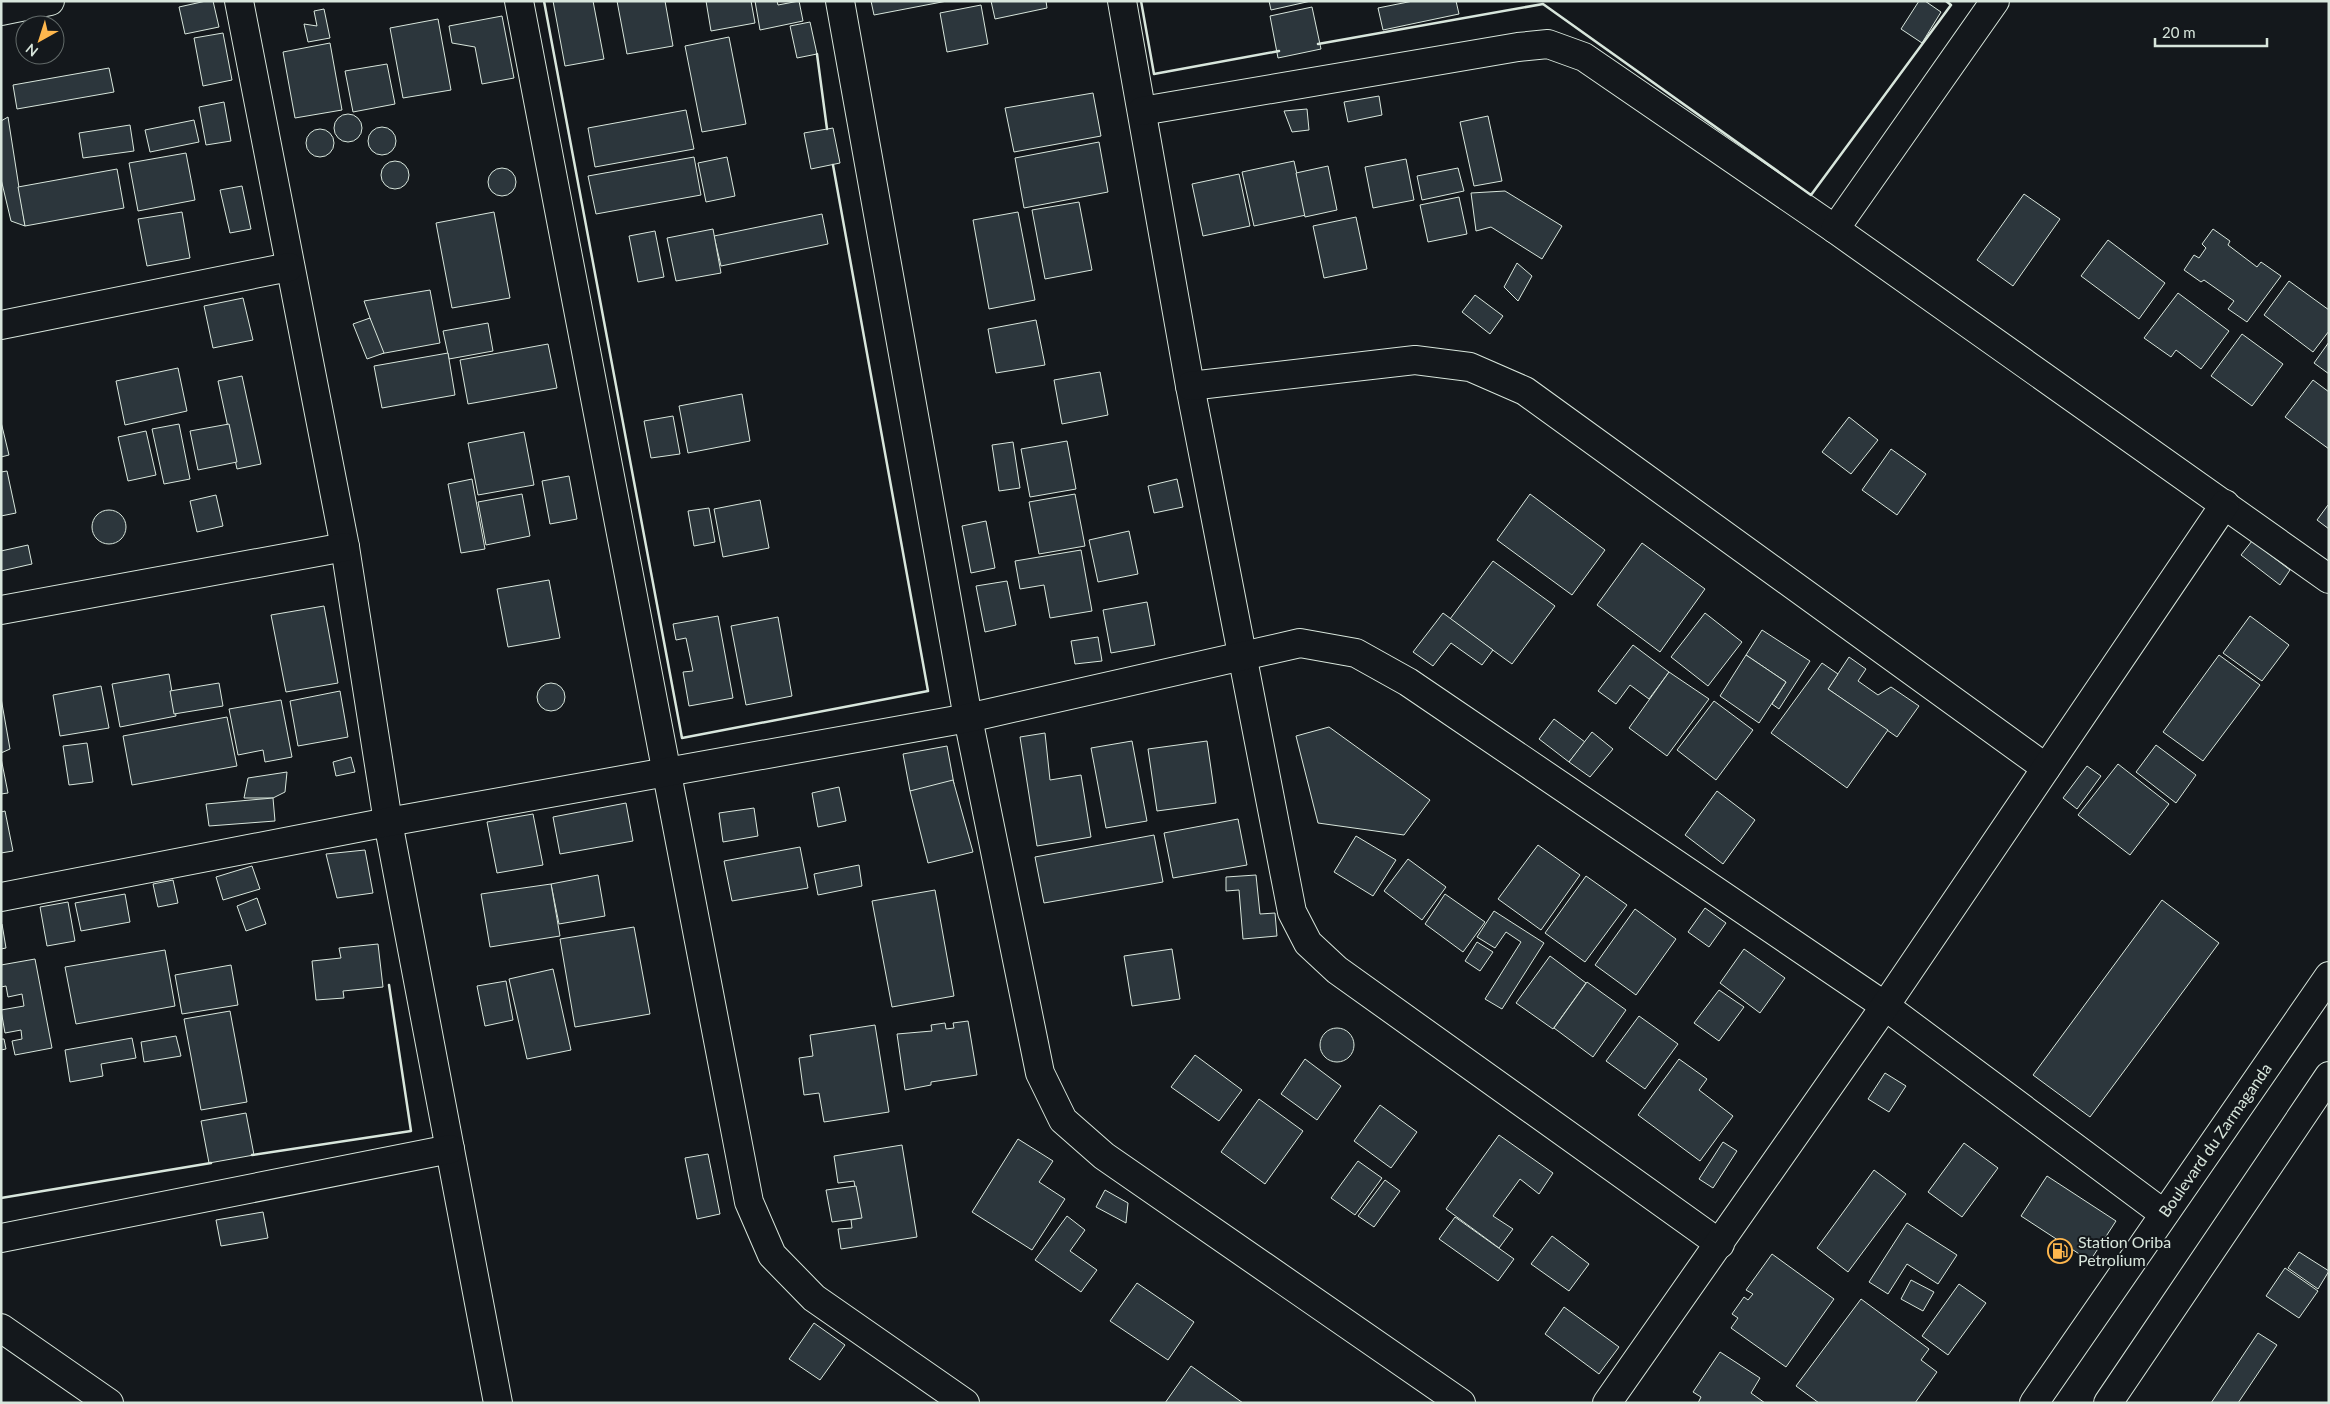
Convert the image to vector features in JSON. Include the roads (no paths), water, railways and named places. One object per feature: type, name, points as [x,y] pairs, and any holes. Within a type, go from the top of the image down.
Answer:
[{"type":"street","points":[[1,11],[50,1]]},
{"type":"street","points":[[239,1],[289,267],[345,547],[388,822],[498,1403]]},
{"type":"street","points":[[519,1],[749,1202],[772,1255],[814,1298],[931,1393],[965,1403]]},
{"type":"street","points":[[840,1],[968,718],[1040,1073],[1063,1120],[1104,1156],[1461,1403]]},
{"type":"street","points":[[1122,1],[1190,386],[1292,912],[1308,943],[1337,970],[1720,1244]]},
{"type":"street","points":[[1834,230],[1995,1]]},
{"type":"street","points":[[1142,111],[1518,47],[1548,44],[1584,57],[1834,230],[2329,578]]},
{"type":"street","points":[[1,325],[289,267]]},
{"type":"street","points":[[1190,386],[1415,360],[1470,367],[1525,391],[2046,768]]},
{"type":"street","points":[[1607,1403],[1885,1006],[2225,504]]},
{"type":"street","points":[[1,610],[345,547]]},
{"type":"street","points":[[1,897],[388,822],[968,718],[1300,643],[1356,653],[1408,682],[1885,1006],[2164,1214]]},
{"type":"street","name":"Boulevard du Zarmaganda","points":[[2034,1403],[2329,976]]},
{"type":"street","points":[[2108,1403],[2329,1076]]},
{"type":"street","points":[[1,1238],[450,1149]]},
{"type":"street","points":[[1,1328],[109,1403]]},
{"type":"place","name":"Station Oriba Petrolium","points":[[2060,1251]]}]
